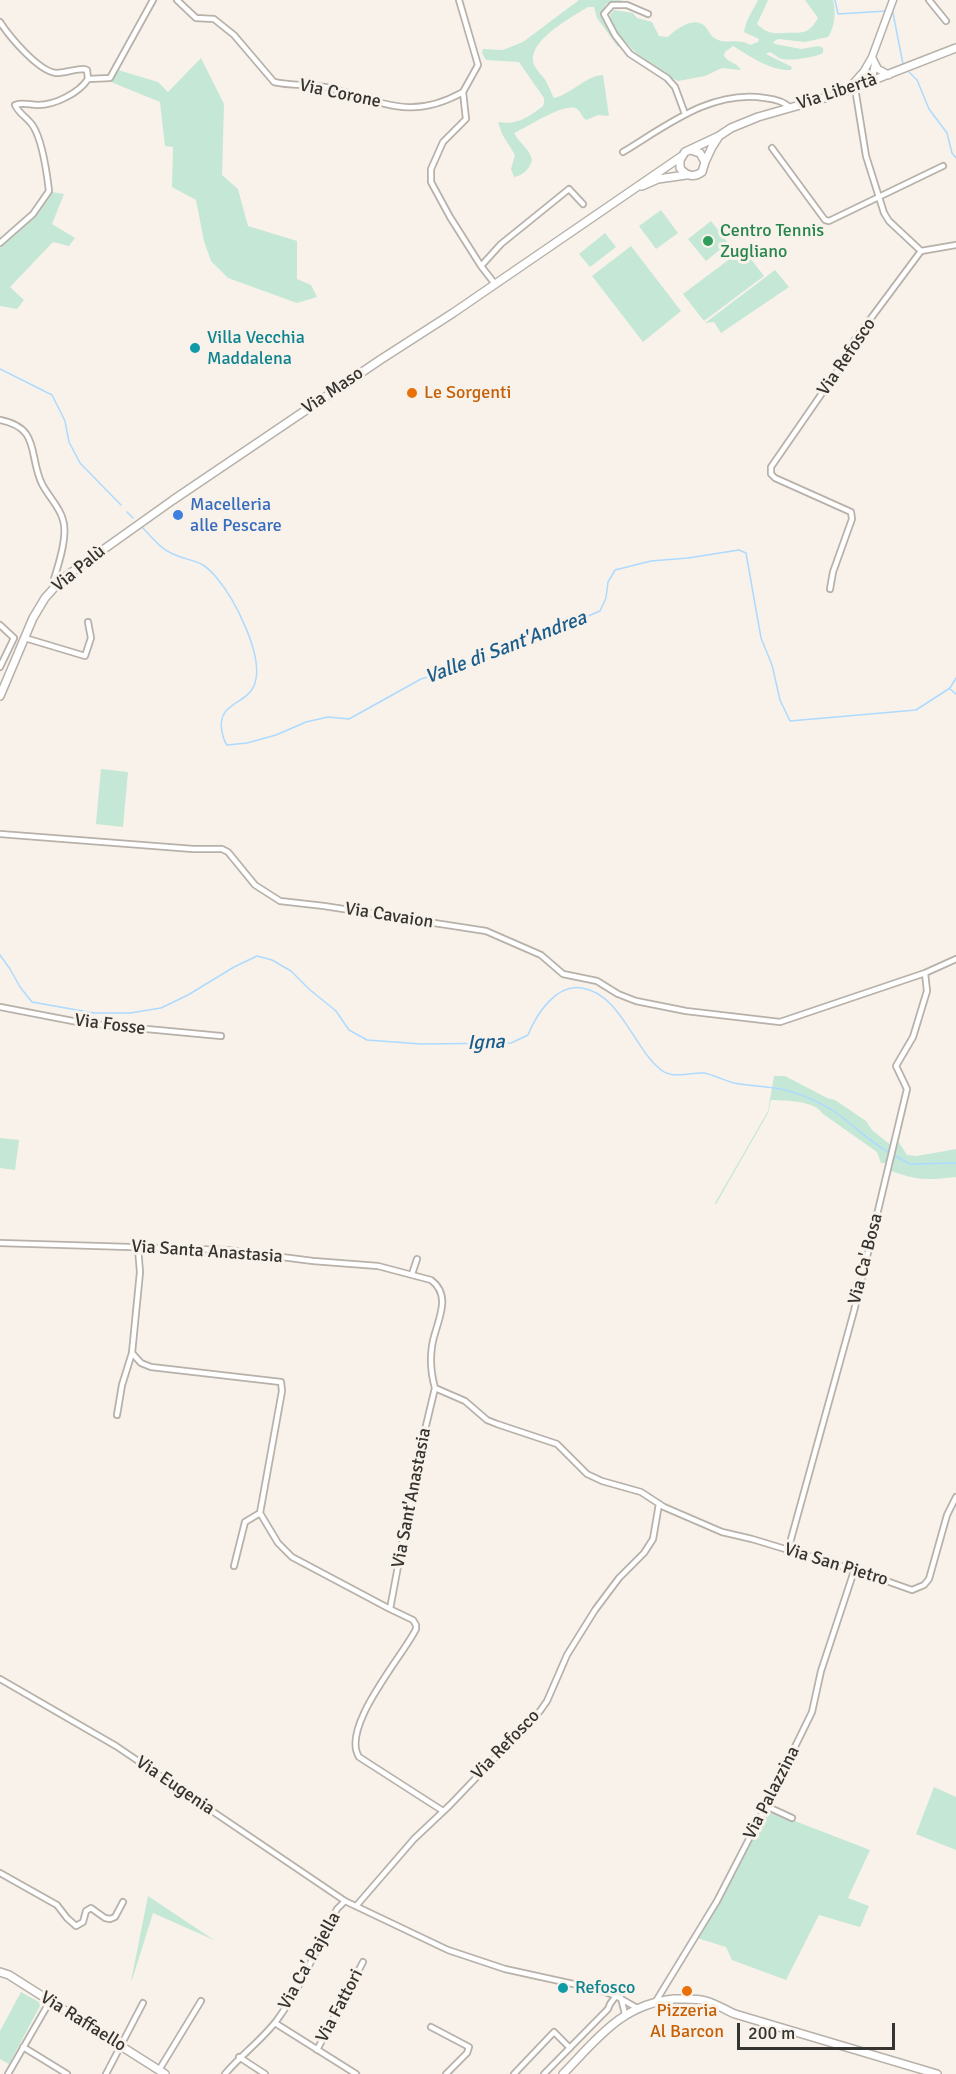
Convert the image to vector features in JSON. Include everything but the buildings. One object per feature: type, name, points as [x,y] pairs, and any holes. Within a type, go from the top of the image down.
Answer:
[{"type":"main road","name":"Via Libertà","points":[[690,150],[731,128],[758,117],[847,91],[956,48]]},
{"type":"main road","points":[[632,191],[658,179],[686,174],[698,175],[704,169],[705,162],[719,136]]},
{"type":"main road","points":[[632,191],[690,150],[700,153],[705,162]]},
{"type":"main road","points":[[682,156],[679,164],[686,174]]},
{"type":"main road","name":"Via Maso","points":[[173,500],[632,191]]},
{"type":"main road","name":"Via Palù","points":[[0,696],[6,676],[33,618],[57,584],[91,557],[173,500]]},
{"type":"main road","name":"Via Raffaello","points":[[0,1972],[10,1976],[162,2072]]},
{"type":"main road","points":[[563,2074],[603,2032],[625,2014],[656,2001],[685,1998],[704,2000],[735,2014],[937,2074]]},
{"type":"street","points":[[0,243],[33,214],[49,191],[36,131],[29,118],[15,107],[18,104],[51,103],[77,90],[88,79],[110,78],[153,0]]},
{"type":"street","name":"Via Corone","points":[[177,0],[196,18],[214,19],[234,35],[274,82],[324,87],[406,108],[440,103],[463,92]]},
{"type":"street","points":[[459,0],[478,65],[463,92],[466,119],[443,142],[431,169],[431,182],[450,217],[495,284]]},
{"type":"street","points":[[864,71],[867,80],[871,82],[874,61],[893,0]]},
{"type":"street","points":[[929,0],[946,21]]},
{"type":"street","points":[[648,15],[627,5],[612,5],[604,14],[615,35],[630,54],[667,78],[675,87],[685,114]]},
{"type":"street","points":[[0,22],[18,45],[43,66],[55,73],[84,69],[87,70],[88,79]]},
{"type":"street","points":[[847,91],[874,61]]},
{"type":"street","points":[[874,61],[878,69],[889,75]]},
{"type":"street","points":[[855,88],[866,154],[878,197],[889,221],[921,251],[956,245]]},
{"type":"street","points":[[623,152],[685,114],[708,105],[744,96],[767,98],[785,103],[790,108]]},
{"type":"street","points":[[772,148],[825,220],[829,221],[943,166]]},
{"type":"street","points":[[481,266],[501,244],[569,189],[583,204]]},
{"type":"street","name":"Via Refosco","points":[[830,589],[833,572],[852,519],[851,512],[775,478],[771,474],[771,467],[836,373],[854,341],[921,251]]},
{"type":"street","points":[[0,420],[23,429],[29,437],[41,483],[63,520],[63,539],[54,579],[57,584]]},
{"type":"street","points":[[25,638],[84,656],[91,638],[88,622]]},
{"type":"street","points":[[0,625],[14,638],[0,667],[6,676]]},
{"type":"street","name":"Via Cavaion","points":[[0,834],[193,849],[222,849],[228,852],[255,885],[280,901],[486,931],[541,954],[563,974],[597,981],[618,994],[636,1001],[705,1014],[780,1022],[925,973]]},
{"type":"street","points":[[925,973],[956,959]]},
{"type":"street","name":"Via Ca' Bosa","points":[[788,1550],[854,1311],[908,1089],[896,1066],[913,1037],[927,991],[925,973]]},
{"type":"street","name":"Via Fosse","points":[[0,1007],[83,1023],[221,1036]]},
{"type":"street","name":"Via Santa Anastasia","points":[[0,1243],[251,1252],[313,1261],[378,1266],[412,1274],[437,1284],[443,1296],[432,1344],[431,1376],[435,1388]]},
{"type":"street","points":[[117,1415],[122,1385],[132,1353],[140,1272],[138,1248]]},
{"type":"street","points":[[412,1274],[417,1259]]},
{"type":"street","points":[[132,1353],[141,1364],[152,1367],[281,1382],[282,1391],[260,1513],[278,1543],[291,1557],[413,1620],[416,1629],[383,1678],[364,1715],[355,1748],[359,1756],[443,1811]]},
{"type":"street","points":[[435,1388],[465,1401],[487,1420],[497,1425],[557,1444],[587,1474],[602,1481],[641,1492],[659,1504]]},
{"type":"street","name":"Via Sant'Anastasia","points":[[390,1609],[418,1459],[435,1388]]},
{"type":"street","name":"Via San Pietro","points":[[659,1504],[722,1532],[918,1590],[928,1579],[947,1515],[956,1497]]},
{"type":"street","name":"Via Refosco","points":[[357,1905],[414,1839],[526,1727],[547,1701],[567,1655],[595,1610],[620,1578],[644,1553],[653,1539],[659,1504]]},
{"type":"street","points":[[234,1566],[245,1522],[260,1513]]},
{"type":"street","name":"Via Palazzina","points":[[656,2001],[717,1901],[812,1712],[821,1671],[854,1571]]},
{"type":"street","name":"Via Eugenia","points":[[0,1679],[116,1746],[345,1901]]},
{"type":"street","points":[[766,1806],[792,1818]]},
{"type":"street","points":[[0,1873],[57,1905],[76,1926],[83,1922],[86,1911],[91,1908],[110,1919],[115,1917],[123,1902]]},
{"type":"street","points":[[345,1901],[448,1950],[505,1969],[596,1989],[619,1997],[637,2008]]},
{"type":"street","name":"Via Ca' Pajella","points":[[225,2074],[239,2057],[275,2023],[297,1992],[337,1909],[345,1901]]},
{"type":"street","name":"Via Fattori","points":[[317,2050],[363,1962]]},
{"type":"street","points":[[619,1997],[625,2014]]},
{"type":"street","points":[[544,2074],[619,1997]]},
{"type":"street","points":[[8,2074],[50,2001]]},
{"type":"street","points":[[162,2072],[201,2001]]},
{"type":"street","points":[[106,2074],[143,2003]]},
{"type":"street","points":[[275,2023],[356,2074]]},
{"type":"street","points":[[431,2027],[469,2047],[467,2053],[446,2074]]},
{"type":"street","points":[[514,2074],[554,2032],[570,2048]]},
{"type":"street","points":[[23,2047],[60,2072],[67,2074]]},
{"type":"street","points":[[239,2057],[265,2074]]},
{"type":"green space","points":[[579,0],[624,0],[606,4],[602,14],[611,22],[610,15],[614,10],[633,13],[637,18],[652,22],[659,36],[668,37],[684,26],[698,23],[702,24],[718,40],[750,45],[758,42],[759,39],[744,32],[758,0],[768,0],[757,24],[773,33],[800,33],[811,28],[818,18],[805,0],[833,0],[835,14],[828,37],[805,42],[778,39],[773,42],[801,49],[819,46],[823,48],[823,53],[798,59],[781,59],[770,52],[766,54],[792,67],[791,70],[768,65],[733,46],[725,52],[724,56],[741,70],[722,68],[705,76],[678,81],[665,75],[635,52],[611,26],[620,45],[618,47],[597,18],[594,7],[588,7],[553,29],[538,45],[533,61],[554,98],[567,93],[590,78],[603,75],[609,116],[598,115],[586,120],[577,109],[564,109],[514,133],[532,160],[525,172],[514,177],[511,169],[515,155],[502,134],[498,122],[511,122],[526,117],[542,107],[544,98],[519,62],[486,60],[482,53],[483,49],[503,50],[523,42]]},
{"type":"green space","points":[[201,58],[224,104],[222,175],[238,189],[248,226],[297,241],[297,279],[311,285],[317,297],[297,303],[228,278],[211,261],[204,241],[196,200],[172,187],[173,147],[165,146],[160,102],[111,82],[118,70],[158,82],[168,92]]},
{"type":"green space","points":[[52,192],[64,194],[52,224],[75,238],[69,246],[53,242],[10,287],[24,300],[17,309],[0,306],[0,248],[36,214]]},
{"type":"green space","points":[[661,210],[678,233],[656,249],[639,226]]},
{"type":"green space","name":"Centro Tennis Zugliano","points":[[711,221],[728,243],[706,261],[688,239]]},
{"type":"green space","points":[[605,233],[616,247],[590,267],[579,254]]},
{"type":"green space","points":[[631,246],[681,311],[643,342],[592,276]]},
{"type":"green space","points":[[743,249],[764,276],[704,321],[683,294]]},
{"type":"green space","points":[[775,270],[789,287],[721,333],[714,322],[705,323]]},
{"type":"green space","points":[[101,769],[128,772],[123,827],[96,824]]},
{"type":"green space","points":[[774,1076],[785,1076],[835,1100],[866,1121],[872,1130],[892,1146],[888,1163],[881,1163],[877,1152],[819,1109],[800,1102],[771,1100],[768,1113],[716,1204],[768,1111]]},
{"type":"green space","points":[[0,1138],[19,1140],[15,1170],[0,1168]]},
{"type":"green space","points":[[898,1141],[907,1155],[917,1156],[956,1149],[956,1177],[923,1179],[891,1171]]},
{"type":"green space","points":[[934,1787],[956,1797],[956,1850],[916,1834]]},
{"type":"green space","points":[[769,1811],[870,1850],[848,1898],[869,1906],[860,1927],[819,1915],[786,1980],[732,1960],[726,1947],[697,1938],[717,1907]]},
{"type":"green space","points":[[148,1896],[214,1940],[153,1913],[131,1981]]},
{"type":"green space","points":[[21,1992],[39,2002],[40,2006],[9,2064],[0,2059],[0,2031]]},
{"type":"waterway","points":[[835,0],[838,14],[886,11]]},
{"type":"waterway","points":[[891,11],[903,64]]},
{"type":"waterway","points":[[909,72],[917,80],[929,109],[947,133],[952,153],[956,158]]},
{"type":"waterway","name":"Valle di Sant'Andrea","points":[[0,369],[52,395],[65,421],[69,442],[80,463],[121,505]]},
{"type":"waterway","name":"Valle di Sant'Andrea","points":[[127,512],[133,518]]},
{"type":"waterway","name":"Valle di Sant'Andrea","points":[[142,527],[168,552],[201,564],[210,571],[231,598],[246,627],[257,671],[251,690],[224,714],[221,722],[227,745],[247,743],[276,735],[306,722],[328,717],[349,719],[421,679],[484,660],[539,631],[569,624],[600,611],[606,598],[608,582],[615,570],[651,561],[739,550],[746,553],[761,638],[772,665],[780,700],[790,721],[916,710],[950,688],[956,678]]},
{"type":"waterway","points":[[950,689],[956,694]]},
{"type":"waterway","name":"Igna","points":[[0,955],[32,1002],[94,1013],[130,1013],[161,1008],[257,956],[272,960],[291,971],[336,1011],[349,1030],[367,1040],[421,1044],[511,1043],[528,1035],[542,1010],[556,995],[564,990],[582,988],[595,992],[616,1010],[650,1059],[665,1072],[675,1075],[704,1073],[734,1083],[780,1089],[801,1095],[835,1112],[890,1153]]},
{"type":"waterway","name":"Igna","points":[[894,1155],[910,1164],[956,1163]]},
{"type":"place","name":"Centro Tennis Zugliano","points":[[708,241]]},
{"type":"place","name":"Villa Vecchia Maddalena","points":[[195,348]]},
{"type":"place","name":"Le Sorgenti","points":[[412,393]]},
{"type":"place","name":"Macelleria alle Pescare","points":[[178,515]]},
{"type":"place","name":"Refosco","points":[[563,1988]]},
{"type":"place","name":"Pizzeria Al Barcon","points":[[687,1991]]}]
